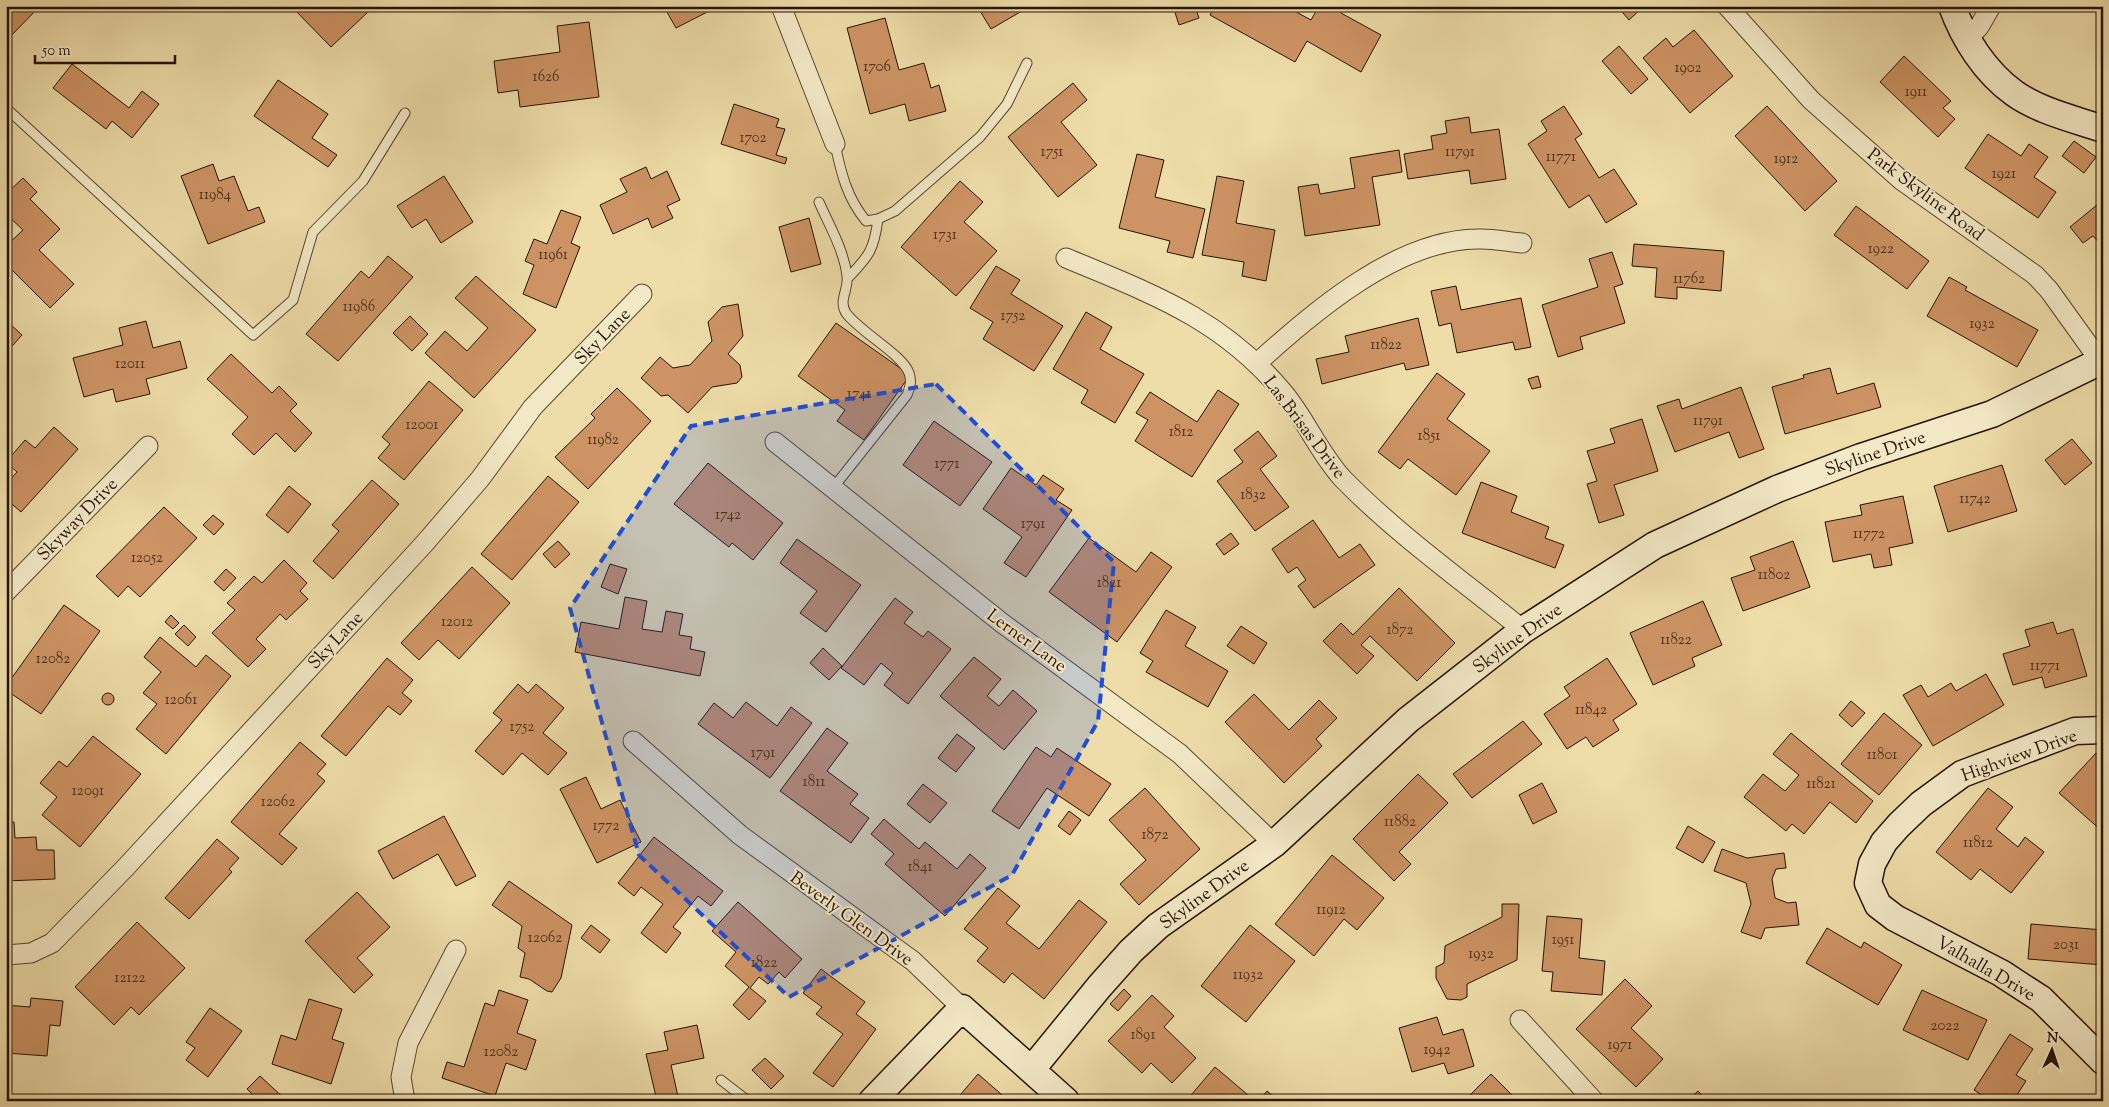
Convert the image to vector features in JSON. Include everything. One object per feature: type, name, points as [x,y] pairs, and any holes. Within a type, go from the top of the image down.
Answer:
[{"type":"street","points":[[781,6],[835,144]]},
{"type":"street","name":"Park Skyline Road","points":[[1727,6],[1811,100],[1901,180],[2035,275],[2049,290],[2102,361]]},
{"type":"street","points":[[1952,6],[1966,38],[1978,56],[2014,93],[2103,130]]},
{"type":"street","points":[[1966,38],[1978,27],[1991,6]]},
{"type":"street","points":[[1256,363],[1304,320],[1341,293],[1379,270],[1427,247],[1477,239],[1522,244]]},
{"type":"street","name":"Las Brisas Drive","points":[[1066,258],[1181,308],[1217,330],[1256,363],[1284,393],[1308,432],[1342,477],[1387,521],[1523,630]]},
{"type":"street","name":"Sky Lane","points":[[6,955],[31,953],[52,943],[126,867],[424,544],[480,479],[533,407],[642,294]]},
{"type":"street","name":"Skyline Drive","points":[[1032,1068],[1099,987],[1158,926],[1274,844],[1408,720],[1523,630],[1655,545],[1777,489],[1861,457],[1992,414],[2102,361]]},
{"type":"street","name":"Lerner Lane","points":[[775,442],[1002,623],[1180,754],[1274,844]]},
{"type":"street","name":"Skyway Drive","points":[[6,592],[148,446]]},
{"type":"street","name":"Highview Drive","points":[[1868,883],[1872,864],[1884,842],[1927,799],[1962,774],[2075,731],[2103,730]]},
{"type":"street","name":"Beverly Glen Drive","points":[[633,741],[740,835],[913,961],[962,1008],[1032,1068],[1066,1101]]},
{"type":"street","name":"Valhalla Drive","points":[[1868,883],[1878,905],[1895,918],[2001,974],[2041,999],[2103,1060]]},
{"type":"street","points":[[405,1101],[401,1077],[408,1043],[456,950]]},
{"type":"street","points":[[872,1101],[962,1008]]},
{"type":"street","points":[[1520,1020],[1594,1101]]},
{"type":"lane","points":[[835,144],[841,174],[854,206],[866,222],[878,219],[895,211],[980,137],[1007,104],[1027,63]]},
{"type":"lane","points":[[6,108],[253,335],[293,300],[313,232],[363,181],[404,113]]},
{"type":"lane","points":[[819,202],[843,256],[848,278],[842,301],[845,311],[854,322],[907,367],[911,384],[907,395],[833,488]]},
{"type":"lane","points":[[848,278],[868,257],[875,239],[878,219]]},
{"type":"lane","points":[[721,1080],[748,1101]]},
{"type":"highlighted area","points":[[936,384],[1114,562],[1098,721],[1012,875],[789,997],[639,855],[570,608],[691,426]]},
{"type":"building","points":[[8,6],[40,6],[7,40],[6,10]]},
{"type":"building","points":[[291,6],[366,6],[370,10],[331,47]]},
{"type":"building","points":[[673,6],[719,6],[676,28],[667,12],[674,8]]},
{"type":"building","points":[[977,6],[1026,6],[1027,8],[991,29]]},
{"type":"building","points":[[1173,6],[1195,6],[1199,18],[1179,25]]},
{"type":"building","points":[[1215,6],[1291,6],[1289,8],[1311,20],[1319,6],[1344,6],[1341,13],[1381,35],[1361,72],[1307,41],[1295,62],[1210,15]]},
{"type":"building","points":[[1617,6],[1644,6],[1629,20]]},
{"type":"building","points":[[885,18],[899,70],[924,63],[931,88],[939,85],[946,111],[909,121],[905,104],[870,114],[847,28]]},
{"type":"building","points":[[589,22],[599,97],[520,107],[518,90],[498,93],[494,61],[560,52],[557,26]]},
{"type":"building","points":[[1694,30],[1733,76],[1690,113],[1643,58],[1666,38],[1673,47]]},
{"type":"building","points":[[1619,46],[1648,79],[1631,94],[1602,61]]},
{"type":"building","points":[[1904,56],[1951,101],[1943,108],[1955,119],[1938,137],[1880,82]]},
{"type":"building","points":[[72,64],[129,108],[142,91],[159,104],[132,138],[112,121],[106,129],[53,88]]},
{"type":"building","points":[[278,80],[328,114],[312,138],[337,155],[328,167],[254,116]]},
{"type":"building","points":[[1073,83],[1087,100],[1061,122],[1097,165],[1058,197],[1008,137]]},
{"type":"building","points":[[734,104],[779,119],[776,127],[785,129],[776,155],[787,158],[785,164],[721,144]]},
{"type":"building","points":[[1564,106],[1582,134],[1575,139],[1599,178],[1614,169],[1637,204],[1606,223],[1589,195],[1569,208],[1528,144],[1547,131],[1541,121]]},
{"type":"building","points":[[1767,106],[1837,181],[1805,211],[1735,136]]},
{"type":"building","points":[[1469,117],[1471,133],[1499,129],[1506,179],[1471,184],[1469,170],[1408,179],[1404,154],[1433,149],[1431,136],[1447,133],[1445,121]]},
{"type":"building","points":[[1988,134],[2021,156],[2029,144],[2048,157],[2034,177],[2056,192],[2038,218],[1965,168]]},
{"type":"building","points":[[2074,141],[2096,157],[2084,173],[2062,156]]},
{"type":"building","points":[[1399,150],[1402,172],[1372,177],[1380,225],[1305,236],[1298,187],[1318,184],[1320,194],[1355,188],[1350,158]]},
{"type":"building","points":[[1137,154],[1164,160],[1155,197],[1205,209],[1193,258],[1167,252],[1170,241],[1119,228]]},
{"type":"building","points":[[213,164],[219,181],[234,176],[248,211],[259,207],[265,222],[208,244],[181,176]]},
{"type":"building","points":[[646,167],[651,179],[667,171],[680,200],[667,206],[673,218],[652,228],[648,218],[613,234],[600,205],[627,192],[620,179]]},
{"type":"building","points":[[444,176],[473,222],[441,243],[426,219],[412,228],[397,206]]},
{"type":"building","points":[[1217,176],[1244,181],[1236,223],[1275,230],[1266,281],[1242,276],[1244,262],[1202,255]]},
{"type":"building","points":[[23,178],[37,192],[30,199],[60,229],[39,250],[74,284],[50,308],[6,264],[6,246],[23,230],[6,214],[6,194]]},
{"type":"building","points":[[960,181],[983,202],[964,222],[997,251],[956,296],[901,247]]},
{"type":"building","points":[[2103,200],[2103,247],[2093,236],[2083,243],[2070,227]]},
{"type":"building","points":[[1856,206],[1929,261],[1907,289],[1834,235]]},
{"type":"building","points":[[561,210],[581,217],[571,243],[580,247],[556,308],[523,294],[534,265],[525,261],[534,239],[547,244]]},
{"type":"building","points":[[809,218],[821,264],[791,272],[779,227]]},
{"type":"building","points":[[1634,244],[1724,251],[1721,291],[1677,287],[1677,299],[1655,297],[1657,268],[1632,266]]},
{"type":"building","points":[[1612,252],[1623,284],[1614,287],[1625,323],[1580,337],[1583,349],[1558,357],[1542,305],[1598,287],[1589,259]]},
{"type":"building","points":[[388,256],[413,277],[338,361],[306,334],[361,271],[369,278]]},
{"type":"building","points":[[996,266],[1020,280],[1011,294],[1063,326],[1034,371],[983,339],[993,322],[970,308]]},
{"type":"building","points":[[476,276],[536,330],[474,398],[425,353],[445,331],[467,351],[488,328],[455,298]]},
{"type":"building","points":[[1949,277],[1967,287],[1965,290],[2038,330],[2017,367],[1927,316]]},
{"type":"building","points":[[1456,286],[1461,310],[1521,298],[1531,347],[1515,350],[1513,342],[1457,353],[1451,323],[1439,326],[1431,291]]},
{"type":"building","points":[[738,304],[743,336],[728,354],[740,365],[742,377],[737,383],[712,387],[688,413],[668,395],[661,396],[641,378],[660,357],[673,368],[690,365],[712,341],[708,322],[722,307]]},
{"type":"building","points":[[1086,312],[1112,327],[1100,349],[1144,374],[1115,423],[1081,403],[1088,390],[1053,369]]},
{"type":"building","points":[[410,316],[428,334],[412,351],[393,333]]},
{"type":"building","points":[[1418,318],[1429,365],[1406,370],[1404,363],[1322,384],[1316,359],[1349,352],[1345,336]]},
{"type":"building","points":[[146,321],[153,348],[180,341],[187,368],[146,379],[150,394],[116,402],[113,389],[84,397],[73,358],[123,345],[119,328]]},
{"type":"building","points":[[8,322],[22,335],[6,353],[6,323]]},
{"type":"building","points":[[836,323],[910,375],[864,440],[837,421],[845,410],[798,376]]},
{"type":"building","points":[[231,354],[272,393],[279,386],[297,404],[290,411],[312,433],[295,452],[276,433],[254,455],[232,434],[248,417],[207,379]]},
{"type":"building","points":[[1830,368],[1837,394],[1874,383],[1881,407],[1785,434],[1772,387],[1804,378],[1803,375]]},
{"type":"building","points":[[1437,373],[1465,394],[1447,419],[1490,451],[1456,495],[1408,459],[1400,469],[1378,452]]},
{"type":"building","points":[[1538,376],[1541,387],[1532,389],[1528,379]]},
{"type":"building","points":[[429,381],[463,410],[404,480],[378,458],[390,444],[382,437]]},
{"type":"building","points":[[1741,387],[1764,449],[1739,458],[1729,432],[1675,452],[1657,406],[1679,399],[1682,409]]},
{"type":"building","points":[[617,388],[651,421],[588,489],[555,457],[595,418],[591,414]]},
{"type":"building","points":[[1218,390],[1239,404],[1192,477],[1135,441],[1148,420],[1136,413],[1150,392],[1197,422]]},
{"type":"building","points":[[1642,419],[1658,471],[1614,485],[1624,515],[1599,523],[1587,484],[1597,481],[1587,451],[1615,443],[1610,429]]},
{"type":"building","points":[[934,421],[992,462],[960,506],[903,465]]},
{"type":"building","points":[[54,427],[78,449],[21,512],[6,499],[6,484],[17,472],[6,462],[25,440],[35,448]]},
{"type":"building","points":[[1258,431],[1277,456],[1260,469],[1289,507],[1255,531],[1217,481],[1243,462],[1234,450]]},
{"type":"building","points":[[2072,439],[2092,463],[2065,485],[2045,460]]},
{"type":"building","points":[[708,463],[783,523],[753,560],[732,543],[729,547],[674,504]]},
{"type":"building","points":[[2002,465],[2017,511],[1948,532],[1934,486]]},
{"type":"building","points":[[1011,468],[1036,485],[1043,475],[1064,489],[1056,500],[1072,510],[1026,577],[1004,563],[1022,537],[983,509]]},
{"type":"building","points":[[548,476],[579,502],[512,580],[481,554]]},
{"type":"building","points":[[372,480],[399,504],[333,579],[313,561],[339,531],[332,525]]},
{"type":"building","points":[[1481,482],[1517,496],[1511,512],[1549,527],[1545,538],[1564,545],[1555,568],[1462,533]]},
{"type":"building","points":[[289,486],[311,504],[288,533],[266,515]]},
{"type":"building","points":[[1903,496],[1913,543],[1889,548],[1892,565],[1874,568],[1871,554],[1833,562],[1825,522],[1862,515],[1860,505]]},
{"type":"building","points":[[164,507],[197,538],[140,597],[128,586],[118,597],[96,576]]},
{"type":"building","points":[[213,515],[224,524],[214,535],[203,525]]},
{"type":"building","points":[[1313,520],[1339,558],[1360,544],[1375,565],[1314,608],[1298,586],[1306,580],[1297,567],[1288,573],[1272,549]]},
{"type":"building","points":[[1231,533],[1239,544],[1224,555],[1216,544]]},
{"type":"building","points":[[1089,538],[1136,572],[1151,552],[1172,567],[1117,642],[1049,592]]},
{"type":"building","points":[[797,539],[861,585],[826,632],[800,613],[817,591],[780,563]]},
{"type":"building","points":[[558,541],[570,554],[555,568],[543,554]]},
{"type":"building","points":[[1793,541],[1810,587],[1743,611],[1731,578],[1755,570],[1750,557]]},
{"type":"building","points":[[284,560],[307,583],[300,591],[308,599],[286,620],[280,614],[256,639],[266,649],[248,667],[212,633],[235,610],[227,603],[254,576],[262,583]]},
{"type":"building","points":[[610,564],[627,569],[618,594],[601,587]]},
{"type":"building","points":[[472,567],[510,603],[459,659],[438,640],[419,660],[401,643]]},
{"type":"building","points":[[226,569],[236,578],[224,591],[214,582]]},
{"type":"building","points":[[1399,588],[1455,643],[1417,681],[1370,636],[1361,645],[1374,656],[1357,674],[1323,641],[1341,623],[1353,635]]},
{"type":"building","points":[[625,597],[647,601],[642,629],[662,632],[666,611],[683,614],[679,635],[692,637],[690,649],[705,652],[700,676],[575,652],[581,622],[619,629]]},
{"type":"building","points":[[895,598],[913,612],[904,623],[923,637],[928,631],[951,649],[908,704],[884,685],[893,673],[881,663],[864,685],[841,668]]},
{"type":"building","points":[[1703,601],[1722,645],[1692,658],[1695,666],[1653,685],[1630,633]]},
{"type":"building","points":[[64,605],[100,631],[41,714],[6,690],[6,686]]},
{"type":"building","points":[[1166,610],[1196,627],[1185,646],[1228,671],[1208,707],[1146,672],[1153,661],[1140,653]]},
{"type":"building","points":[[171,615],[179,623],[173,629],[165,622]]},
{"type":"building","points":[[2053,622],[2057,634],[2073,629],[2087,676],[2045,688],[2042,677],[2013,685],[2003,654],[2030,646],[2025,630]]},
{"type":"building","points":[[184,625],[196,637],[188,646],[175,634]]},
{"type":"building","points":[[1241,626],[1267,643],[1254,664],[1227,646]]},
{"type":"building","points":[[160,637],[196,667],[206,655],[231,676],[166,754],[136,729],[157,704],[143,693],[161,672],[144,657]]},
{"type":"building","points":[[823,648],[842,666],[829,680],[810,663]]},
{"type":"building","points":[[974,657],[1001,679],[987,696],[999,706],[1013,690],[1037,711],[1004,750],[940,696]]},
{"type":"building","points":[[387,658],[413,680],[402,693],[412,701],[400,715],[388,706],[346,756],[321,736]]},
{"type":"building","points":[[1607,658],[1637,704],[1613,720],[1619,730],[1593,747],[1586,737],[1567,749],[1544,714],[1570,696],[1564,687]]},
{"type":"building","points":[[1986,674],[2004,705],[1933,746],[1903,695],[1921,685],[1928,697],[1951,683],[1956,691]]},
{"type":"building","points":[[518,684],[528,693],[536,684],[564,708],[543,733],[567,753],[548,775],[522,753],[503,775],[475,751],[502,720],[493,713]]},
{"type":"building","points":[[108,693],[114,699],[108,705],[102,699]]},
{"type":"building","points":[[1254,694],[1289,730],[1319,700],[1337,718],[1316,739],[1322,746],[1284,783],[1225,722]]},
{"type":"building","points":[[1851,701],[1865,713],[1852,727],[1839,715]]},
{"type":"building","points":[[746,702],[777,726],[791,707],[812,723],[770,778],[698,724],[714,703],[733,718]]},
{"type":"building","points":[[1884,713],[1922,745],[1879,795],[1841,764]]},
{"type":"building","points":[[1523,721],[1542,744],[1472,798],[1453,774]]},
{"type":"building","points":[[827,728],[848,743],[827,771],[858,794],[850,804],[869,818],[851,843],[780,791]]},
{"type":"building","points":[[1791,733],[1873,801],[1856,823],[1830,802],[1804,834],[1792,824],[1786,831],[1744,797],[1763,774],[1785,791],[1799,775],[1773,754]]},
{"type":"building","points":[[957,734],[975,748],[956,772],[938,758]]},
{"type":"building","points":[[93,736],[141,774],[80,847],[42,815],[57,797],[40,783],[59,761],[67,767]]},
{"type":"building","points":[[300,742],[326,764],[317,774],[325,781],[279,834],[297,848],[282,865],[231,822]]},
{"type":"building","points":[[1036,747],[1051,757],[1057,748],[1111,784],[1089,816],[1047,788],[1019,829],[992,811]]},
{"type":"building","points":[[2096,753],[2103,759],[2103,832],[2059,793]]},
{"type":"building","points":[[1418,774],[1448,803],[1399,852],[1411,864],[1394,881],[1353,839]]},
{"type":"building","points":[[586,777],[601,809],[620,800],[641,842],[597,863],[560,789]]},
{"type":"building","points":[[1542,783],[1557,812],[1533,824],[1519,795]]},
{"type":"building","points":[[923,784],[947,803],[930,823],[907,804]]},
{"type":"building","points":[[1145,788],[1200,849],[1139,905],[1120,884],[1146,860],[1109,820]]},
{"type":"building","points":[[1988,788],[2013,807],[1996,829],[2018,847],[2025,837],[2044,852],[2011,893],[1980,869],[1971,880],[1936,852]]},
{"type":"building","points":[[1069,811],[1081,820],[1070,835],[1058,826]]},
{"type":"building","points":[[444,816],[476,876],[456,886],[438,854],[393,879],[378,851]]},
{"type":"building","points":[[884,819],[919,849],[925,842],[957,869],[970,854],[986,868],[945,916],[885,864],[894,854],[871,834]]},
{"type":"building","points":[[14,822],[15,838],[36,837],[37,850],[54,850],[55,879],[6,881],[6,823]]},
{"type":"building","points":[[1688,826],[1715,842],[1703,863],[1676,848]]},
{"type":"building","points":[[654,837],[723,891],[711,906],[698,896],[673,927],[681,933],[666,953],[641,933],[663,904],[641,887],[634,896],[618,883]]},
{"type":"building","points":[[217,839],[239,858],[229,869],[232,872],[189,919],[165,898]]},
{"type":"building","points":[[1722,849],[1747,858],[1784,853],[1786,868],[1776,869],[1772,879],[1775,898],[1788,903],[1796,902],[1799,925],[1765,928],[1761,939],[1741,932],[1751,904],[1746,883],[1714,871]]},
{"type":"building","points":[[1332,855],[1384,898],[1357,930],[1344,919],[1314,956],[1275,924]]},
{"type":"building","points":[[509,881],[572,925],[561,978],[552,992],[547,991],[529,979],[520,977],[525,953],[518,948],[522,926],[492,905]]},
{"type":"building","points":[[998,888],[1020,906],[1006,923],[1039,949],[1079,900],[1107,922],[1044,999],[1012,973],[1004,983],[977,961],[988,948],[964,929]]},
{"type":"building","points":[[357,892],[390,927],[357,958],[373,975],[354,993],[305,941]]},
{"type":"building","points":[[738,902],[802,959],[785,978],[779,972],[768,984],[759,977],[750,988],[766,1001],[749,1020],[733,1005],[749,987],[725,966],[736,952],[712,931]]},
{"type":"building","points":[[1502,904],[1519,904],[1517,960],[1467,984],[1467,997],[1461,1000],[1447,999],[1436,978],[1436,967],[1444,963],[1445,946],[1502,917]]},
{"type":"building","points":[[1547,916],[1582,919],[1579,958],[1605,961],[1602,995],[1551,991],[1553,972],[1542,971]]},
{"type":"building","points":[[137,922],[185,968],[139,1015],[131,1007],[114,1025],[75,987]]},
{"type":"building","points":[[2031,924],[2103,930],[2103,965],[2028,959]]},
{"type":"building","points":[[591,925],[610,940],[600,953],[581,938]]},
{"type":"building","points":[[1250,925],[1295,961],[1246,1022],[1201,986]]},
{"type":"building","points":[[1827,928],[1861,948],[1864,942],[1902,965],[1878,1005],[1806,963]]},
{"type":"building","points":[[821,969],[865,1002],[856,1014],[876,1029],[833,1087],[813,1073],[843,1034],[816,1014],[822,1007],[803,993]]},
{"type":"building","points":[[1625,979],[1652,1006],[1631,1028],[1663,1059],[1636,1087],[1576,1029]]},
{"type":"building","points":[[1124,989],[1131,996],[1118,1011],[1110,1004]]},
{"type":"building","points":[[499,990],[528,1000],[517,1033],[536,1040],[526,1070],[506,1063],[495,1096],[442,1078],[447,1062],[464,1067],[485,1003],[494,1006]]},
{"type":"building","points":[[1922,990],[1987,1020],[1968,1060],[1903,1030]]},
{"type":"building","points":[[1152,995],[1174,1016],[1164,1027],[1196,1058],[1172,1083],[1151,1063],[1142,1073],[1108,1041]]},
{"type":"building","points":[[31,998],[63,1001],[60,1026],[50,1025],[47,1056],[6,1053],[6,1005],[30,1007]]},
{"type":"building","points":[[309,999],[342,1009],[332,1039],[344,1043],[331,1084],[272,1064],[281,1035],[296,1040]]},
{"type":"building","points":[[210,1008],[242,1031],[208,1077],[186,1060],[195,1048],[186,1042]]},
{"type":"building","points":[[1437,1017],[1443,1035],[1463,1029],[1474,1066],[1448,1074],[1444,1063],[1412,1072],[1399,1028]]},
{"type":"building","points":[[697,1025],[704,1058],[671,1065],[679,1101],[657,1101],[646,1054],[668,1050],[664,1032]]},
{"type":"building","points":[[2010,1034],[2033,1049],[2016,1075],[2026,1081],[2013,1101],[1991,1101],[1974,1090]]},
{"type":"building","points":[[765,1058],[784,1076],[771,1089],[752,1070]]},
{"type":"building","points":[[1215,1067],[1255,1101],[1186,1101]]},
{"type":"building","points":[[978,1074],[1009,1101],[955,1101]]},
{"type":"building","points":[[1491,1074],[1518,1101],[1464,1101]]},
{"type":"building","points":[[260,1076],[287,1101],[259,1101],[247,1089]]},
{"type":"building","points":[[1267,1091],[1279,1101],[1259,1101]]},
{"type":"building","points":[[1698,1091],[1708,1101],[1687,1101]]}]
